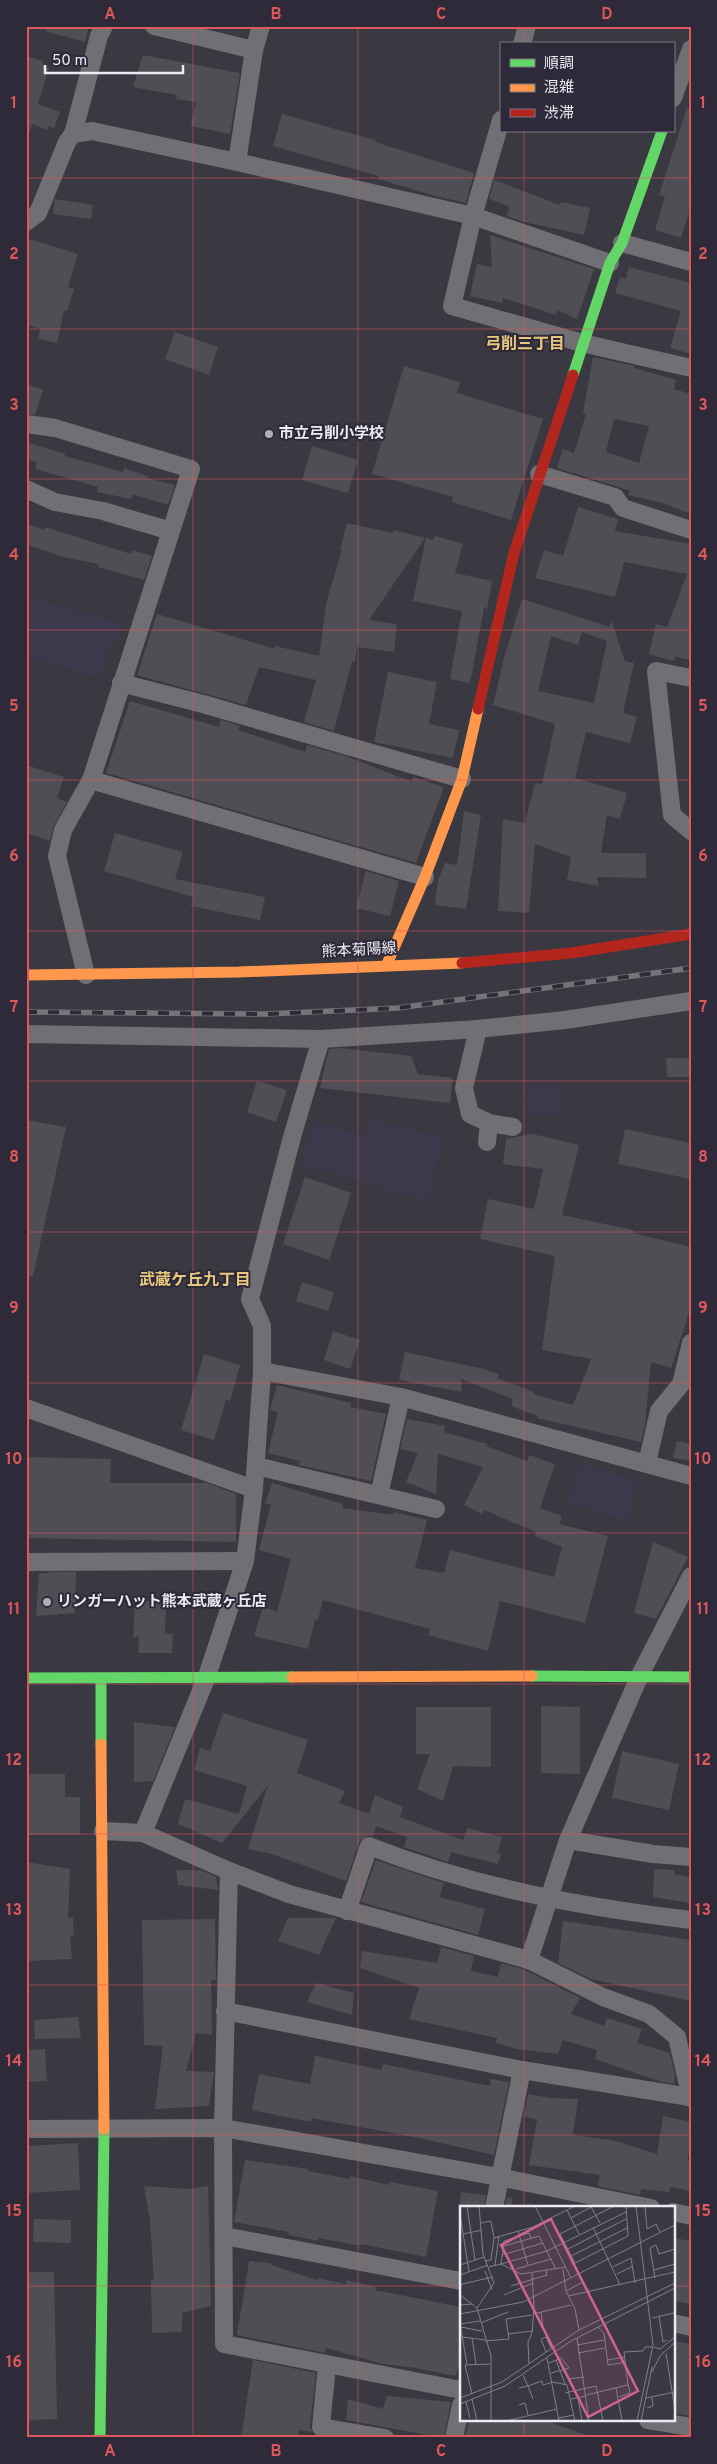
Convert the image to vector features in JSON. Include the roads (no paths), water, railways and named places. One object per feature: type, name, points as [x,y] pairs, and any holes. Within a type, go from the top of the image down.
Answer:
[{"type":"street","points":[[26,222],[38,213],[67,142],[73,134],[99,36],[104,26]]},
{"type":"street","points":[[154,26],[254,50]]},
{"type":"street","points":[[237,162],[254,50],[261,26]]},
{"type":"street","points":[[523,42],[527,26]]},
{"type":"street","points":[[674,95],[691,49]]},
{"type":"street","points":[[500,123],[473,216],[452,306],[582,343],[691,368]]},
{"type":"street","points":[[73,134],[92,131],[473,216],[610,263]]},
{"type":"street","points":[[387,964],[425,877],[462,779],[514,553],[610,263],[622,242],[662,132]]},
{"type":"street","points":[[622,242],[691,262]]},
{"type":"street","points":[[26,424],[55,428],[191,469],[91,780],[63,830],[57,856],[86,974]]},
{"type":"street","points":[[539,474],[615,496],[623,508],[691,530]]},
{"type":"street","points":[[26,489],[55,502],[103,511],[171,531]]},
{"type":"street","points":[[691,678],[656,670],[672,816],[691,831]]},
{"type":"street","points":[[121,683],[203,704],[462,779]]},
{"type":"street","points":[[91,780],[425,877]]},
{"type":"street","name":"熊本菊陽線","points":[[26,975],[239,972],[488,961],[572,953],[691,934]]},
{"type":"street","points":[[26,1034],[321,1039],[478,1029],[565,1020],[691,1001]]},
{"type":"street","points":[[478,1029],[464,1088],[470,1114],[489,1123],[512,1127]]},
{"type":"street","points":[[143,1834],[207,1676],[245,1561],[256,1466],[262,1371],[262,1326],[250,1299],[292,1137],[321,1039]]},
{"type":"street","points":[[487,1142],[489,1123]]},
{"type":"street","points":[[647,1464],[659,1411],[681,1384],[691,1342]]},
{"type":"street","points":[[262,1371],[401,1397],[691,1476]]},
{"type":"street","points":[[379,1495],[401,1397]]},
{"type":"street","points":[[26,1408],[254,1488]]},
{"type":"street","points":[[256,1466],[436,1509]]},
{"type":"street","points":[[26,1562],[245,1561]]},
{"type":"street","points":[[529,1960],[568,1840],[640,1675],[691,1576]]},
{"type":"street","points":[[26,1678],[640,1675],[691,1677]]},
{"type":"street","points":[[100,2438],[104,2129],[101,1678]]},
{"type":"street","points":[[103,1831],[143,1834],[229,1871],[290,1894],[529,1960],[603,1997],[649,2014],[677,2037],[691,2098],[522,2070],[225,2011]]},
{"type":"street","points":[[568,1840],[653,1854],[691,1857]]},
{"type":"street","points":[[347,1911],[370,1846],[448,1874],[549,1898],[614,1911],[691,1920]]},
{"type":"street","points":[[229,1871],[223,2128],[224,2344],[460,2390]]},
{"type":"street","points":[[494,2206],[522,2070]]},
{"type":"street","points":[[26,2129],[223,2128],[499,2177],[641,2206]]},
{"type":"street","points":[[674,2212],[691,2216]]},
{"type":"street","points":[[224,2236],[460,2281]]},
{"type":"street","points":[[674,2323],[691,2326]]},
{"type":"street","points":[[326,2365],[322,2427],[385,2438]]},
{"type":"street","points":[[454,2438],[460,2410]]},
{"type":"street","points":[[660,2422],[691,2427]]},
{"type":"railway","points":[[26,1012],[266,1014],[398,1008],[691,968]]},
{"type":"place","name":"市立弓削小学校","points":[[269,434]]},
{"type":"place","name":"リンガーハット熊本武蔵ヶ丘店","points":[[47,1602]]},
{"type":"district","name":"弓削三丁目","points":[[525,345]]},
{"type":"district","name":"武蔵ケ丘九丁目","points":[[195,1281]]}]
